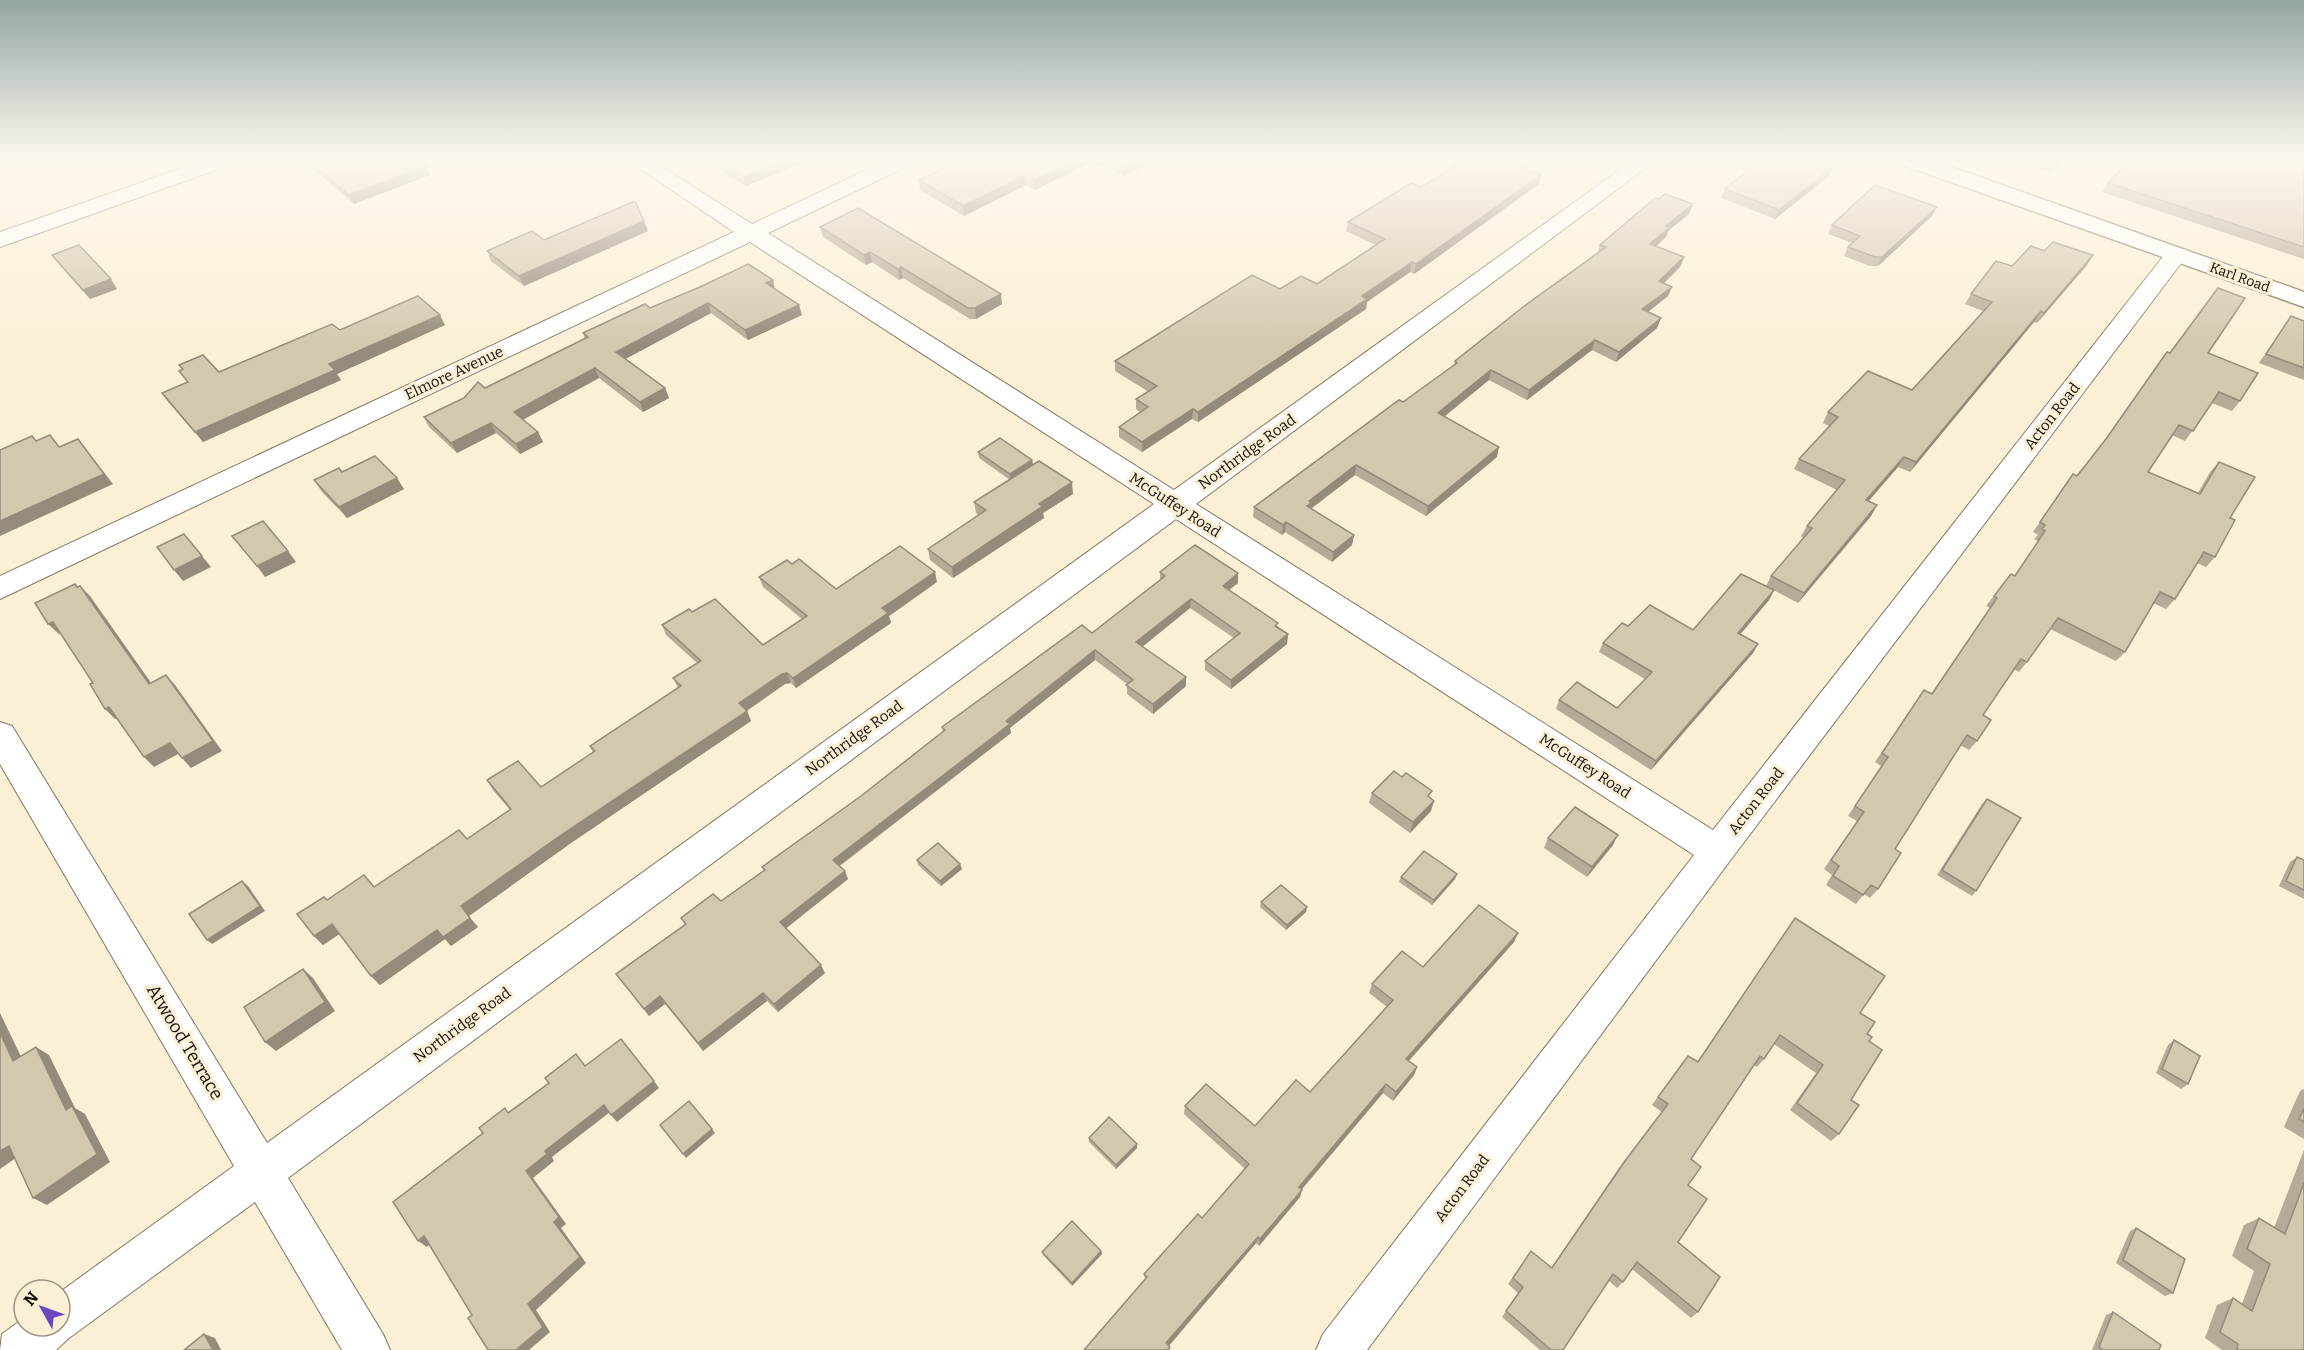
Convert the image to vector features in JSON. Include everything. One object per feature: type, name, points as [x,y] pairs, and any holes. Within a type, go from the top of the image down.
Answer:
[{"type":"main road","name":"Karl Road","points":[[2084,221],[2304,300]]},
{"type":"street","points":[[0,240],[54,221]]},
{"type":"street","name":"McGuffey Road","points":[[730,221],[1717,851]]},
{"type":"street","name":"Elmore Avenue","points":[[0,588],[774,221]]},
{"type":"street","name":"Northridge Road","points":[[72,1310],[1563,221]]},
{"type":"street","name":"Acton Road","points":[[1338,1350],[1717,851],[2177,254]]},
{"type":"street","name":"Atwood Terrace","points":[[0,735],[367,1350]]},
{"type":"street","points":[[18,1350],[34,1338]]},
{"type":"building","points":[[588,221],[644,221],[519,276],[487,251],[532,231],[544,240]]},
{"type":"building","points":[[832,221],[880,221],[1001,294],[975,308],[968,308],[901,267],[898,269],[870,252],[864,255],[820,227]]},
{"type":"building","points":[[1476,221],[1416,264],[1412,262],[1362,296],[1367,299],[1198,412],[1193,409],[1142,442],[1119,427],[1148,407],[1136,399],[1157,386],[1115,361],[1252,275],[1280,289],[1301,276],[1317,284],[1385,239],[1348,222]]},
{"type":"building","points":[[1628,221],[1672,221],[1666,226],[1670,227],[1650,244],[1684,257],[1659,281],[1672,287],[1642,309],[1661,318],[1619,352],[1595,340],[1529,390],[1491,370],[1438,413],[1499,447],[1428,506],[1356,465],[1309,501],[1311,503],[1307,506],[1354,535],[1333,552],[1286,522],[1283,525],[1254,507],[1399,400],[1403,402],[1457,363],[1455,361],[1523,307],[1606,247],[1600,245]]},
{"type":"building","points":[[1836,221],[1922,221],[1882,257],[1875,257],[1848,247],[1860,236],[1832,225]]},
{"type":"building","points":[[2224,221],[2304,221],[2304,247]]},
{"type":"building","points":[[2053,242],[2093,255],[2044,313],[2041,311],[1916,462],[1904,457],[1866,500],[1877,505],[1804,593],[1771,576],[1812,528],[1807,526],[1845,480],[1799,459],[1838,417],[1828,412],[1868,371],[1912,390],[1992,302],[1971,294],[1996,261],[2012,266],[2031,246],[2044,251]]},
{"type":"building","points":[[79,245],[111,279],[83,290],[52,255]]},
{"type":"building","points":[[748,264],[773,280],[766,283],[799,305],[745,330],[708,303],[616,352],[665,388],[640,402],[595,368],[514,412],[538,432],[516,444],[491,423],[451,443],[424,417],[464,398],[478,382],[485,388],[588,337],[583,333],[645,304],[650,308]]},
{"type":"building","points":[[2218,288],[2245,298],[2208,353],[2258,373],[2240,401],[2219,392],[2193,431],[2179,425],[2148,472],[2200,494],[2219,462],[2255,477],[2230,518],[2235,520],[2215,557],[2204,552],[2175,599],[2160,592],[2125,652],[2058,618],[2027,662],[2021,659],[1983,715],[1991,720],[1977,741],[1967,735],[1895,849],[1901,853],[1878,889],[1871,885],[1863,895],[1833,876],[1839,866],[1831,860],[1864,812],[1855,806],[1888,757],[1882,753],[1924,690],[1932,694],[1997,598],[1994,596],[2011,574],[2015,576],[2045,531],[2042,529],[2045,525],[2040,522],[2073,474],[2077,476],[2106,439],[2167,352],[2170,353]]},
{"type":"building","points":[[418,296],[440,315],[329,364],[335,370],[195,432],[162,393],[188,382],[179,371],[183,369],[179,365],[203,355],[219,372],[332,324],[340,330]]},
{"type":"building","points":[[2291,316],[2304,321],[2304,368],[2266,354]]},
{"type":"building","points":[[50,435],[59,447],[78,439],[104,474],[0,521],[0,450],[32,436],[36,441]]},
{"type":"building","points":[[1000,438],[1032,460],[1010,474],[978,452]]},
{"type":"building","points":[[375,456],[397,478],[339,507],[314,480],[339,468],[342,472]]},
{"type":"building","points":[[1039,461],[1072,482],[1039,504],[1043,506],[952,567],[928,549],[986,510],[974,502]]},
{"type":"building","points":[[263,521],[288,551],[257,566],[232,536]]},
{"type":"building","points":[[184,534],[202,556],[174,570],[157,547]]},
{"type":"building","points":[[1195,545],[1238,573],[1223,586],[1278,623],[1275,626],[1288,634],[1231,680],[1205,661],[1240,633],[1191,599],[1136,642],[1186,677],[1153,704],[1126,685],[1133,680],[1095,650],[1006,721],[1010,724],[833,860],[845,871],[780,922],[821,965],[774,1004],[763,993],[698,1043],[660,996],[644,1009],[616,974],[686,924],[681,918],[713,894],[721,901],[765,870],[762,867],[861,796],[945,730],[942,727],[1082,625],[1092,633],[1165,576],[1160,572]]},
{"type":"building","points":[[900,546],[935,572],[882,608],[888,613],[793,678],[787,673],[782,674],[739,703],[747,711],[564,833],[461,906],[470,918],[443,937],[437,930],[371,976],[332,924],[314,936],[297,914],[324,897],[327,900],[364,875],[374,887],[459,830],[467,839],[511,809],[487,780],[518,761],[541,787],[595,751],[590,746],[681,686],[673,678],[701,661],[662,625],[689,609],[692,612],[715,599],[763,645],[807,616],[759,577],[787,560],[792,564],[799,559],[836,589]]},
{"type":"building","points":[[1741,574],[1774,590],[1738,633],[1758,644],[1656,761],[1559,700],[1577,682],[1617,708],[1652,672],[1603,643],[1622,623],[1628,626],[1650,605],[1693,630]]},
{"type":"building","points":[[75,584],[77,587],[80,586],[149,684],[166,675],[213,741],[182,758],[170,743],[144,757],[109,707],[105,709],[90,684],[93,683],[53,622],[48,624],[35,603]]},
{"type":"building","points":[[1394,771],[1402,777],[1406,773],[1432,791],[1428,796],[1434,801],[1413,822],[1372,793]]},
{"type":"building","points":[[1987,799],[2021,818],[1976,891],[1942,870]]},
{"type":"building","points":[[1575,807],[1618,835],[1592,867],[1548,838]]},
{"type":"building","points":[[938,843],[960,864],[940,881],[917,860]]},
{"type":"building","points":[[1424,851],[1457,874],[1434,900],[1401,877]]},
{"type":"building","points":[[2297,857],[2304,860],[2304,890],[2286,881]]},
{"type":"building","points":[[242,881],[260,906],[207,940],[189,914]]},
{"type":"building","points":[[1281,885],[1307,907],[1287,925],[1261,902]]},
{"type":"building","points":[[1479,905],[1518,933],[1406,1059],[1417,1067],[1396,1092],[1386,1084],[1299,1187],[1302,1190],[1166,1343],[1170,1347],[1167,1350],[1084,1350],[1147,1277],[1144,1274],[1198,1214],[1202,1218],[1249,1164],[1185,1106],[1206,1084],[1255,1126],[1296,1080],[1310,1092],[1393,1000],[1372,984],[1402,951],[1423,967]]},
{"type":"building","points":[[1795,918],[1885,976],[1860,1013],[1875,1022],[1867,1034],[1872,1037],[1869,1041],[1882,1050],[1851,1100],[1859,1105],[1839,1134],[1797,1103],[1823,1065],[1780,1035],[1764,1059],[1760,1056],[1691,1159],[1701,1167],[1688,1185],[1707,1199],[1678,1242],[1720,1277],[1698,1312],[1637,1262],[1623,1282],[1613,1274],[1563,1350],[1551,1350],[1506,1311],[1523,1287],[1513,1278],[1531,1251],[1552,1268],[1625,1161],[1668,1104],[1658,1097],[1688,1056],[1698,1062]]},
{"type":"building","points":[[303,969],[325,1002],[265,1042],[244,1007]]},
{"type":"building","points":[[0,1033],[13,1061],[36,1047],[66,1110],[72,1106],[97,1154],[33,1198],[9,1146],[0,1151]]},
{"type":"building","points":[[621,1039],[654,1081],[611,1115],[604,1105],[545,1151],[547,1154],[526,1171],[559,1217],[554,1222],[580,1257],[528,1304],[543,1327],[516,1350],[488,1350],[468,1318],[472,1315],[424,1236],[418,1241],[393,1202],[483,1133],[479,1128],[505,1108],[508,1113],[549,1083],[545,1078],[576,1054],[585,1066]]},
{"type":"building","points":[[2174,1040],[2200,1056],[2188,1084],[2162,1069]]},
{"type":"building","points":[[689,1101],[712,1129],[683,1154],[660,1125]]},
{"type":"building","points":[[2304,1108],[2304,1122],[2299,1119]]},
{"type":"building","points":[[1109,1117],[1137,1144],[1116,1165],[1089,1138]]},
{"type":"building","points":[[2304,1183],[2304,1350],[2237,1350],[2238,1344],[2220,1332],[2233,1298],[2252,1311],[2270,1264],[2247,1249],[2259,1218],[2285,1234]]},
{"type":"building","points":[[1072,1221],[1101,1251],[1072,1283],[1042,1252]]},
{"type":"building","points":[[2136,1228],[2185,1259],[2173,1293],[2123,1260]]},
{"type":"building","points":[[2113,1312],[2161,1345],[2159,1350],[2103,1350],[2099,1347]]},
{"type":"building","points":[[204,1334],[213,1350],[184,1350]]}]
